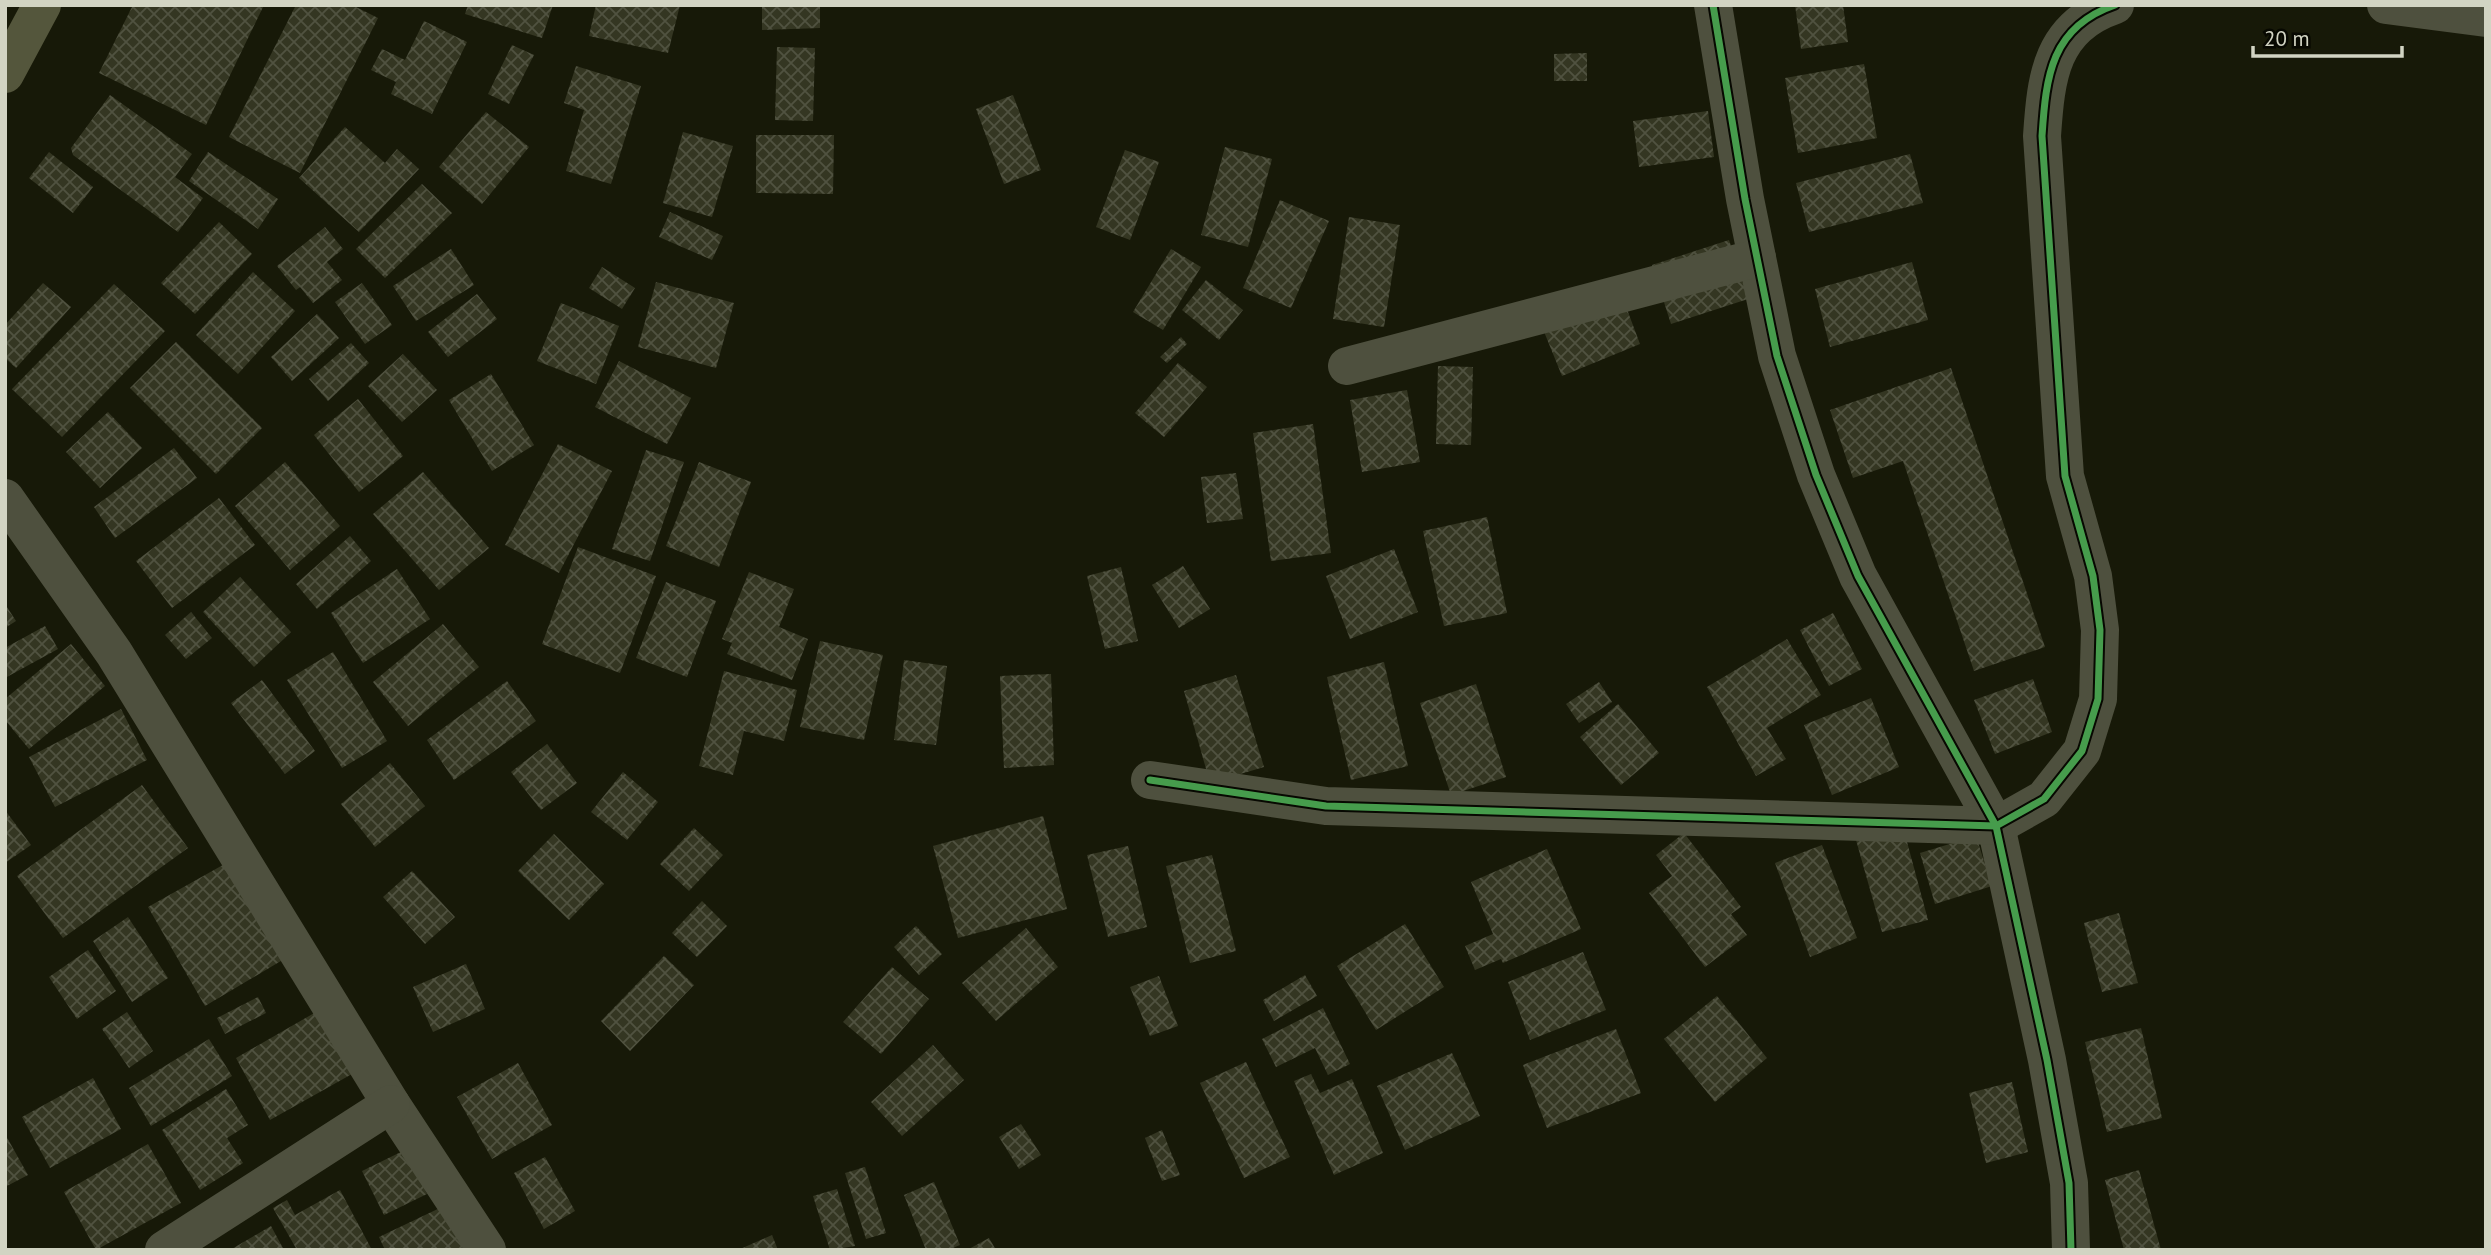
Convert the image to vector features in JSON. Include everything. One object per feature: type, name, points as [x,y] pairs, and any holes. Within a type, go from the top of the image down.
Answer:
[{"type":"highway","points":[[5,74],[42,5]]},
{"type":"street","points":[[1713,5],[1777,356],[1816,475],[1858,576],[1996,826],[2047,1060],[2069,1183],[2071,1250]]},
{"type":"street","points":[[1150,780],[1325,806],[1996,826],[2044,799],[2082,751],[2098,699],[2100,630],[2093,576],[2065,476],[2042,136],[2044,98],[2056,52],[2081,20],[2115,5]]},
{"type":"street","points":[[2386,5],[2486,18]]},
{"type":"street","points":[[1347,366],[1757,258]]},
{"type":"street","points":[[5,498],[114,653],[391,1104],[487,1250]]},
{"type":"street","points":[[164,1250],[391,1104]]},
{"type":"building","points":[[133,5],[264,5],[206,125],[99,73]]},
{"type":"building","points":[[296,5],[352,5],[378,18],[300,173],[229,137]]},
{"type":"building","points":[[468,5],[553,5],[542,38],[465,14]]},
{"type":"building","points":[[596,5],[680,5],[668,53],[589,36]]},
{"type":"building","points":[[762,5],[820,5],[820,28],[762,30]]},
{"type":"building","points":[[1795,5],[1843,5],[1848,42],[1801,49]]},
{"type":"building","points":[[424,21],[467,42],[432,114],[391,94],[396,82],[371,70],[382,49],[405,60]]},
{"type":"building","points":[[512,45],[534,55],[509,104],[488,94]]},
{"type":"building","points":[[777,47],[815,48],[813,121],[775,120]]},
{"type":"building","points":[[1587,53],[1587,81],[1554,81],[1554,54]]},
{"type":"building","points":[[1864,64],[1877,138],[1798,153],[1785,78]]},
{"type":"building","points":[[576,66],[641,86],[611,184],[566,171],[584,110],[564,103]]},
{"type":"building","points":[[110,95],[192,154],[175,177],[203,198],[178,232],[73,155],[71,148]]},
{"type":"building","points":[[1013,95],[1041,170],[1004,184],[976,109]]},
{"type":"building","points":[[1708,111],[1714,157],[1639,167],[1633,121]]},
{"type":"building","points":[[486,112],[529,147],[482,204],[439,167]]},
{"type":"building","points":[[345,127],[385,163],[397,149],[419,169],[359,232],[299,178]]},
{"type":"building","points":[[683,132],[733,146],[712,217],[663,203]]},
{"type":"building","points":[[756,135],[834,135],[833,194],[756,193]]},
{"type":"building","points":[[1225,147],[1272,159],[1248,247],[1201,235]]},
{"type":"building","points":[[1125,150],[1159,162],[1130,240],[1096,227]]},
{"type":"building","points":[[49,152],[93,187],[73,213],[29,178]]},
{"type":"building","points":[[208,152],[278,199],[258,229],[189,181]]},
{"type":"building","points":[[1910,154],[1923,203],[1809,232],[1796,183]]},
{"type":"building","points":[[422,184],[452,213],[385,278],[356,249]]},
{"type":"building","points":[[1280,200],[1329,221],[1291,308],[1243,288]]},
{"type":"building","points":[[670,212],[723,236],[712,260],[659,237]]},
{"type":"building","points":[[1349,217],[1400,225],[1384,327],[1333,319]]},
{"type":"building","points":[[219,222],[252,254],[195,314],[161,283]]},
{"type":"building","points":[[325,227],[343,249],[327,262],[342,280],[313,303],[300,287],[296,290],[277,266]]},
{"type":"building","points":[[1729,240],[1748,299],[1671,324],[1652,265]]},
{"type":"building","points":[[451,249],[474,285],[416,321],[393,286]]},
{"type":"building","points":[[1171,249],[1201,267],[1163,330],[1133,312]]},
{"type":"building","points":[[1912,262],[1928,320],[1830,347],[1815,289]]},
{"type":"building","points":[[602,267],[635,288],[622,309],[589,288]]},
{"type":"building","points":[[253,272],[295,311],[238,374],[196,335]]},
{"type":"building","points":[[1206,280],[1243,310],[1219,340],[1182,310]]},
{"type":"building","points":[[1616,280],[1640,344],[1562,376],[1536,312]]},
{"type":"building","points":[[656,282],[734,303],[716,368],[638,347]]},
{"type":"building","points":[[43,283],[71,307],[16,368],[5,358],[5,325]]},
{"type":"building","points":[[362,283],[392,325],[365,344],[335,302]]},
{"type":"building","points":[[114,284],[165,331],[62,437],[12,389]]},
{"type":"building","points":[[477,294],[497,319],[448,357],[428,332]]},
{"type":"building","points":[[561,303],[619,326],[596,384],[537,361]]},
{"type":"building","points":[[317,314],[339,338],[292,381],[271,357]]},
{"type":"building","points":[[1181,337],[1187,344],[1167,363],[1160,357]]},
{"type":"building","points":[[176,342],[262,428],[216,474],[130,388]]},
{"type":"building","points":[[351,343],[369,363],[328,401],[309,379]]},
{"type":"building","points":[[403,354],[437,390],[402,422],[368,386]]},
{"type":"building","points":[[619,361],[691,398],[667,444],[595,407]]},
{"type":"building","points":[[1178,363],[1207,387],[1164,437],[1135,413]]},
{"type":"building","points":[[1438,366],[1473,367],[1471,445],[1436,444]]},
{"type":"building","points":[[1951,368],[2045,647],[1974,671],[1903,461],[1853,478],[1830,410]]},
{"type":"building","points":[[491,374],[534,445],[492,471],[449,400]]},
{"type":"building","points":[[1407,390],[1420,462],[1362,472],[1350,400]]},
{"type":"building","points":[[358,399],[403,456],[359,492],[314,435]]},
{"type":"building","points":[[108,412],[142,448],[100,488],[66,452]]},
{"type":"building","points":[[1313,424],[1331,553],[1271,561],[1253,433]]},
{"type":"building","points":[[558,444],[612,471],[559,573],[505,545]]},
{"type":"building","points":[[174,448],[197,478],[115,538],[94,507]]},
{"type":"building","points":[[646,450],[684,462],[650,561],[612,549]]},
{"type":"building","points":[[285,462],[340,526],[290,570],[235,506]]},
{"type":"building","points":[[699,462],[751,482],[719,567],[666,546]]},
{"type":"building","points":[[423,472],[489,548],[439,590],[373,514]]},
{"type":"building","points":[[1236,473],[1243,519],[1207,523],[1201,477]]},
{"type":"building","points":[[219,498],[255,545],[172,608],[136,561]]},
{"type":"building","points":[[1487,517],[1507,613],[1444,626],[1423,531]]},
{"type":"building","points":[[350,536],[371,561],[317,609],[296,584]]},
{"type":"building","points":[[578,547],[656,576],[620,673],[542,644]]},
{"type":"building","points":[[1394,549],[1418,612],[1350,639],[1326,576]]},
{"type":"building","points":[[1183,566],[1210,609],[1179,628],[1152,585]]},
{"type":"building","points":[[1121,567],[1138,641],[1105,649],[1087,576]]},
{"type":"building","points":[[397,569],[430,619],[363,663],[331,613]]},
{"type":"building","points":[[749,572],[794,589],[779,627],[808,639],[792,680],[727,654],[732,643],[722,639]]},
{"type":"building","points":[[240,577],[291,632],[254,667],[203,612]]},
{"type":"building","points":[[666,582],[716,601],[687,677],[636,658]]},
{"type":"building","points":[[5,604],[16,621],[5,628]]},
{"type":"building","points":[[191,612],[212,638],[186,659],[165,635]]},
{"type":"building","points":[[1833,613],[1862,669],[1829,686],[1800,630]]},
{"type":"building","points":[[443,624],[479,667],[408,726],[373,682]]},
{"type":"building","points":[[45,626],[58,649],[5,678],[5,648]]},
{"type":"building","points":[[1787,639],[1821,695],[1767,728],[1786,759],[1756,776],[1707,687]]},
{"type":"building","points":[[820,641],[883,655],[864,740],[800,727]]},
{"type":"building","points":[[71,644],[105,686],[29,749],[5,720],[5,699]]},
{"type":"building","points":[[333,652],[387,741],[342,768],[287,680]]},
{"type":"building","points":[[904,660],[947,666],[936,745],[894,740]]},
{"type":"building","points":[[1384,662],[1408,766],[1351,780],[1327,677]]},
{"type":"building","points":[[724,671],[797,690],[784,741],[744,731],[733,775],[699,766]]},
{"type":"building","points":[[1051,674],[1054,765],[1004,768],[1000,676]]},
{"type":"building","points":[[1236,675],[1264,767],[1210,783],[1184,691]]},
{"type":"building","points":[[2033,679],[2052,732],[1995,754],[1974,700]]},
{"type":"building","points":[[262,680],[315,751],[285,774],[231,703]]},
{"type":"building","points":[[507,681],[536,721],[454,780],[427,740]]},
{"type":"building","points":[[1599,682],[1612,702],[1579,723],[1566,704]]},
{"type":"building","points":[[1476,684],[1506,777],[1451,795],[1420,703]]},
{"type":"building","points":[[1871,698],[1899,767],[1832,795],[1804,725]]},
{"type":"building","points":[[1618,704],[1659,753],[1621,785],[1580,737]]},
{"type":"building","points":[[121,709],[147,760],[55,807],[29,757]]},
{"type":"building","points":[[547,744],[577,783],[541,810],[511,772]]},
{"type":"building","points":[[390,763],[425,806],[375,847],[341,804]]},
{"type":"building","points":[[623,772],[658,802],[627,840],[591,812]]},
{"type":"building","points":[[142,785],[188,848],[63,938],[17,876]]},
{"type":"building","points":[[5,810],[31,845],[5,863]]},
{"type":"building","points":[[1043,816],[1067,909],[958,938],[933,846]]},
{"type":"building","points":[[1903,827],[1928,920],[1882,932],[1856,840]]},
{"type":"building","points":[[694,828],[723,855],[689,891],[660,864]]},
{"type":"building","points":[[1684,833],[1741,907],[1731,914],[1747,935],[1705,967],[1649,893],[1672,876],[1656,855]]},
{"type":"building","points":[[554,834],[604,884],[569,920],[518,871]]},
{"type":"building","points":[[1976,836],[1992,886],[1935,904],[1920,853]]},
{"type":"building","points":[[1822,845],[1857,938],[1810,957],[1775,863]]},
{"type":"building","points":[[1128,846],[1147,927],[1108,937],[1087,855]]},
{"type":"building","points":[[1547,849],[1581,929],[1503,963],[1501,959],[1475,970],[1465,946],[1493,934],[1471,882]]},
{"type":"building","points":[[1212,855],[1236,951],[1190,963],[1166,866]]},
{"type":"building","points":[[230,861],[286,958],[205,1006],[148,907]]},
{"type":"building","points":[[412,871],[455,917],[425,944],[383,897]]},
{"type":"building","points":[[702,901],[727,926],[697,957],[672,933]]},
{"type":"building","points":[[2119,913],[2138,983],[2102,992],[2084,923]]},
{"type":"building","points":[[128,917],[168,978],[132,1002],[93,941]]},
{"type":"building","points":[[1405,924],[1444,987],[1376,1030],[1337,966]]},
{"type":"building","points":[[916,926],[942,954],[919,975],[894,947]]},
{"type":"building","points":[[1026,928],[1058,967],[996,1021],[962,983]]},
{"type":"building","points":[[88,950],[116,991],[77,1019],[49,977]]},
{"type":"building","points":[[1583,952],[1606,1010],[1530,1040],[1508,982]]},
{"type":"building","points":[[664,956],[694,985],[630,1051],[601,1021]]},
{"type":"building","points":[[466,964],[485,1009],[433,1032],[413,987]]},
{"type":"building","points":[[892,967],[929,999],[881,1054],[843,1022]]},
{"type":"building","points":[[1305,975],[1317,996],[1274,1021],[1263,1000]]},
{"type":"building","points":[[1159,976],[1178,1026],[1150,1036],[1130,987]]},
{"type":"building","points":[[1717,996],[1767,1058],[1715,1102],[1664,1039]]},
{"type":"building","points":[[258,997],[266,1013],[225,1034],[217,1018]]},
{"type":"building","points":[[1323,1008],[1350,1064],[1328,1075],[1315,1048],[1276,1067],[1262,1039]]},
{"type":"building","points":[[127,1012],[153,1051],[129,1068],[102,1029]]},
{"type":"building","points":[[316,1012],[352,1074],[270,1120],[236,1058]]},
{"type":"building","points":[[2141,1028],[2162,1118],[2107,1132],[2085,1042]]},
{"type":"building","points":[[1616,1029],[1641,1093],[1547,1128],[1523,1065]]},
{"type":"building","points":[[209,1039],[232,1076],[151,1126],[129,1088]]},
{"type":"building","points":[[933,1045],[964,1080],[902,1136],[871,1102]]},
{"type":"building","points":[[1452,1053],[1480,1116],[1405,1150],[1377,1086]]},
{"type":"building","points":[[1246,1062],[1290,1157],[1244,1178],[1200,1083]]},
{"type":"building","points":[[518,1063],[552,1125],[492,1159],[457,1097]]},
{"type":"building","points":[[1311,1074],[1320,1093],[1352,1079],[1383,1153],[1334,1175],[1294,1081]]},
{"type":"building","points":[[93,1078],[121,1129],[50,1168],[22,1117]]},
{"type":"building","points":[[2012,1082],[2028,1152],[1986,1163],[1969,1093]]},
{"type":"building","points":[[226,1089],[248,1125],[227,1138],[243,1163],[200,1190],[162,1130]]},
{"type":"building","points":[[1021,1124],[1041,1155],[1019,1169],[999,1137]]},
{"type":"building","points":[[1162,1130],[1180,1175],[1162,1181],[1145,1138]]},
{"type":"building","points":[[5,1134],[28,1175],[5,1187]]},
{"type":"building","points":[[148,1144],[181,1203],[96,1250],[64,1192]]},
{"type":"building","points":[[405,1150],[427,1194],[384,1215],[362,1171]]},
{"type":"building","points":[[545,1157],[575,1211],[544,1229],[514,1173]]},
{"type":"building","points":[[865,1167],[886,1233],[866,1239],[845,1173]]},
{"type":"building","points":[[2139,1170],[2161,1250],[2124,1250],[2105,1180]]},
{"type":"building","points":[[934,1182],[960,1245],[948,1250],[926,1250],[904,1195]]},
{"type":"building","points":[[837,1189],[855,1246],[830,1250],[813,1196]]},
{"type":"building","points":[[340,1190],[372,1250],[297,1250],[273,1208],[287,1200],[295,1215]]},
{"type":"building","points":[[444,1206],[465,1248],[385,1250],[379,1237]]},
{"type":"building","points":[[271,1226],[284,1250],[230,1250]]},
{"type":"building","points":[[772,1235],[778,1250],[738,1250]]},
{"type":"building","points":[[989,1238],[996,1250],[967,1250]]},
{"type":"cycle path","points":[[1713,5],[1745,199],[1777,356],[1816,475],[1858,576],[1996,826],[2047,1060],[2069,1183],[2071,1250]]},
{"type":"cycle path","points":[[1150,780],[1326,806],[1996,826],[2044,799],[2082,751],[2098,699],[2100,630],[2093,576],[2065,476],[2042,136],[2046,93],[2056,56],[2077,26],[2094,14],[2115,5]]}]
